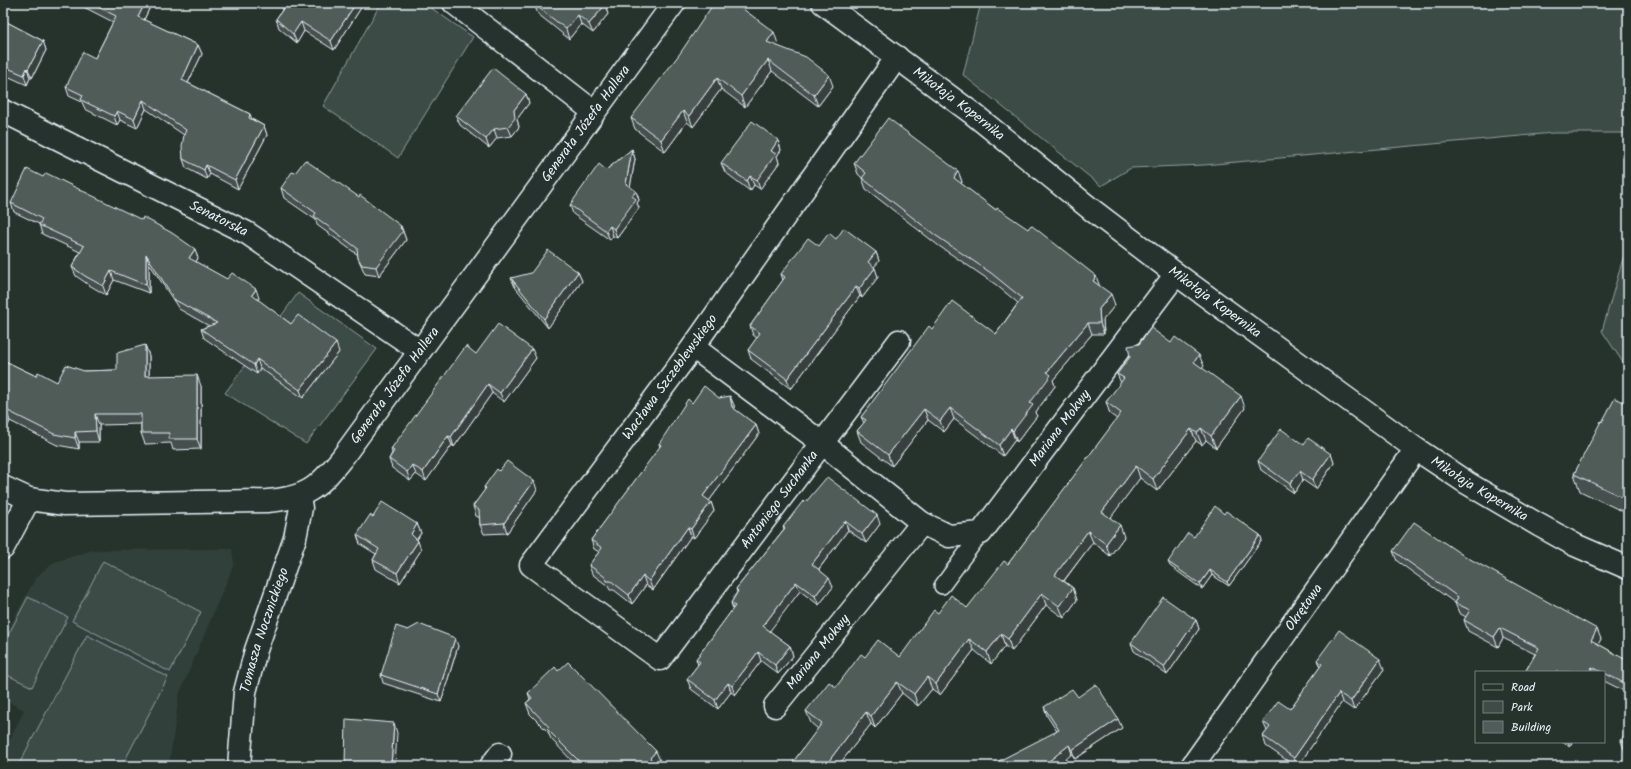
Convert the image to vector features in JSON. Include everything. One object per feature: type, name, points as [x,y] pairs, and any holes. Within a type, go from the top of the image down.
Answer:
[{"type":"street","points":[[454,3],[594,112]]},
{"type":"street","name":"Generała Józefa Hallera","points":[[3,487],[29,499],[65,504],[267,501],[300,497],[311,490],[330,474],[674,3]]},
{"type":"street","name":"Mikołaja Kopernika","points":[[823,3],[897,57],[1176,274],[1416,449],[1467,483],[1537,524],[1575,545],[1628,568]]},
{"type":"street","name":"Wacława Szczeblewskiego","points":[[660,659],[531,565],[693,347],[897,57]]},
{"type":"street","name":"Senatorska","points":[[3,112],[247,233],[420,351]]},
{"type":"street","name":"Mariana Mokwy","points":[[982,533],[1176,274]]},
{"type":"street","name":"Antoniego Suchanka","points":[[660,659],[899,341]]},
{"type":"street","points":[[693,347],[822,443],[922,523],[949,536],[982,533]]},
{"type":"street","name":"Okrętowa","points":[[1192,766],[1416,449]]},
{"type":"street","name":"Tomasza Nocznickiego","points":[[240,766],[245,692],[256,650],[295,538],[301,508],[300,497]]},
{"type":"street","points":[[3,548],[29,499]]},
{"type":"street","name":"Mariana Mokwy","points":[[775,706],[922,523]]},
{"type":"lane","points":[[942,586],[982,533]]},
{"type":"shaded area","points":[[232,549],[234,564],[179,695],[169,766],[3,766],[3,754],[24,710],[3,699],[3,627],[5,624],[10,626],[35,579],[43,571],[55,562],[93,550]]},
{"type":"green space","points":[[381,3],[424,3],[473,37],[398,158],[323,106]]},
{"type":"green space","points":[[981,3],[1628,3],[1628,133],[1553,133],[1204,165],[1131,168],[1101,186],[963,75]]},
{"type":"green space","points":[[1628,241],[1628,370],[1602,331]]},
{"type":"green space","points":[[298,293],[377,349],[306,444],[225,393]]},
{"type":"green space","points":[[103,561],[201,612],[170,672],[72,621]]},
{"type":"green space","points":[[28,597],[68,617],[32,687],[3,673],[3,645]]},
{"type":"green space","points":[[87,635],[168,677],[122,766],[18,766]]},
{"type":"building","points":[[90,3],[145,3],[138,17],[198,45],[182,80],[250,114],[249,118],[264,126],[235,180],[206,165],[204,170],[183,159],[182,146],[186,130],[143,100],[134,119],[117,111],[114,116],[81,100],[83,95],[66,87],[83,52],[95,58],[116,16]]},
{"type":"building","points":[[287,3],[356,3],[331,41],[301,22],[293,34],[276,19]]},
{"type":"building","points":[[602,3],[605,5],[589,24],[578,15],[566,29],[534,4]]},
{"type":"building","points":[[714,3],[735,3],[774,32],[767,42],[806,57],[829,75],[814,95],[768,60],[741,96],[717,78],[689,116],[683,111],[661,140],[631,118],[681,52]]},
{"type":"building","points":[[3,20],[43,41],[24,75],[3,66]]},
{"type":"building","points":[[493,68],[526,94],[514,110],[515,118],[508,127],[494,129],[486,139],[456,116]]},
{"type":"building","points":[[888,118],[958,171],[954,178],[996,210],[997,208],[1028,229],[1031,225],[1096,276],[1093,281],[1111,294],[1099,309],[1100,323],[1088,323],[1047,372],[1051,375],[1030,403],[1033,405],[1013,431],[1011,429],[999,445],[950,408],[940,421],[924,409],[888,455],[857,431],[866,420],[861,417],[929,326],[932,329],[952,301],[996,334],[1022,298],[991,273],[935,235],[862,178],[866,173],[854,163]]},
{"type":"building","points":[[752,121],[778,140],[771,151],[776,154],[757,180],[750,176],[747,181],[721,163]]},
{"type":"building","points":[[632,149],[626,184],[636,191],[632,196],[636,199],[614,229],[610,226],[606,231],[570,205],[599,164],[606,170]]},
{"type":"building","points":[[305,160],[359,197],[360,195],[401,226],[400,228],[403,231],[376,267],[362,265],[358,258],[357,248],[314,216],[316,213],[281,188],[292,172],[295,173]]},
{"type":"building","points":[[27,169],[43,177],[46,173],[142,220],[143,217],[172,233],[195,249],[189,258],[227,279],[232,273],[256,289],[252,295],[291,324],[298,315],[336,343],[300,390],[257,359],[254,365],[201,329],[217,323],[175,300],[146,254],[146,285],[111,271],[103,286],[85,276],[72,267],[84,246],[39,225],[42,219],[11,203]]},
{"type":"building","points":[[844,228],[876,252],[868,262],[875,268],[859,289],[856,287],[787,379],[748,350],[760,333],[750,326],[785,277],[781,274],[808,238],[819,246],[829,233],[836,239]]},
{"type":"building","points":[[548,250],[578,272],[544,319],[511,278],[531,273]]},
{"type":"building","points":[[498,324],[532,349],[500,393],[488,384],[451,437],[448,436],[423,472],[412,465],[407,472],[389,459],[394,451],[391,449],[466,346],[476,354]]},
{"type":"building","points":[[1151,328],[1171,343],[1175,337],[1199,355],[1194,362],[1241,396],[1211,436],[1201,428],[1197,433],[1191,429],[1153,479],[1136,466],[1102,512],[1120,525],[1106,544],[1088,531],[1055,575],[1073,588],[1059,606],[1042,593],[1008,639],[1001,634],[987,652],[969,639],[936,684],[927,677],[914,694],[897,682],[871,716],[866,712],[825,766],[790,766],[822,723],[806,711],[829,682],[836,687],[861,654],[865,657],[878,640],[900,657],[934,610],[938,613],[951,595],[967,608],[1004,561],[1008,564],[1121,413],[1106,402],[1124,378],[1117,374],[1130,357],[1128,346],[1139,344]]},
{"type":"building","points":[[145,345],[145,376],[197,375],[197,439],[169,439],[169,433],[141,433],[141,414],[95,414],[96,431],[75,432],[75,438],[54,434],[6,410],[3,416],[3,360],[36,376],[38,372],[57,382],[66,365],[84,371],[117,370],[117,353]]},
{"type":"building","points":[[704,386],[719,398],[730,396],[732,407],[756,425],[703,496],[711,502],[691,529],[688,527],[649,581],[643,576],[629,595],[611,581],[607,581],[605,577],[589,565],[602,548],[591,540],[661,445],[659,444],[688,399],[692,403]]},
{"type":"building","points":[[1615,398],[1628,404],[1628,500],[1574,474],[1601,421],[1602,422]]},
{"type":"building","points":[[1281,429],[1304,445],[1308,438],[1331,454],[1312,480],[1300,471],[1290,484],[1258,461]]},
{"type":"building","points":[[507,461],[534,481],[504,523],[480,525],[479,510],[473,506],[497,469],[499,471]]},
{"type":"building","points":[[827,477],[877,515],[862,534],[845,521],[812,564],[829,578],[815,596],[796,582],[763,626],[790,646],[775,665],[758,652],[732,686],[728,683],[715,700],[687,679],[700,662],[696,659],[735,606],[731,603],[738,591],[736,589],[785,528],[783,527],[803,501],[805,503]]},
{"type":"building","points":[[382,502],[417,524],[411,534],[418,541],[397,573],[373,560],[379,549],[357,535],[370,515],[373,517]]},
{"type":"building","points":[[1215,506],[1224,514],[1226,511],[1260,535],[1227,582],[1210,570],[1200,584],[1168,562],[1188,533],[1194,537]]},
{"type":"building","points":[[1414,522],[1461,554],[1597,629],[1591,640],[1628,661],[1628,685],[1605,674],[1605,671],[1600,671],[1592,667],[1590,671],[1526,671],[1539,648],[1500,628],[1494,637],[1464,620],[1470,610],[1455,603],[1458,597],[1393,551]]},
{"type":"building","points":[[1163,597],[1196,620],[1164,667],[1131,643]]},
{"type":"building","points":[[419,624],[455,638],[438,694],[381,675],[396,626],[408,630]]},
{"type":"building","points":[[1339,630],[1380,659],[1351,701],[1339,693],[1294,758],[1263,736],[1270,727],[1263,722],[1278,701],[1290,709],[1322,664],[1317,660]]},
{"type":"building","points":[[568,662],[656,751],[650,758],[658,766],[584,766],[547,729],[549,727],[526,703],[532,698],[528,693],[555,667],[558,671]]},
{"type":"building","points":[[1096,684],[1118,719],[1072,750],[1069,745],[1043,766],[989,766],[1059,730],[1044,707],[1072,689],[1078,697]]},
{"type":"building","points":[[1628,717],[1628,744],[1621,741],[1626,730],[1623,728]]},
{"type":"building","points":[[346,719],[394,723],[391,766],[345,766]]}]
